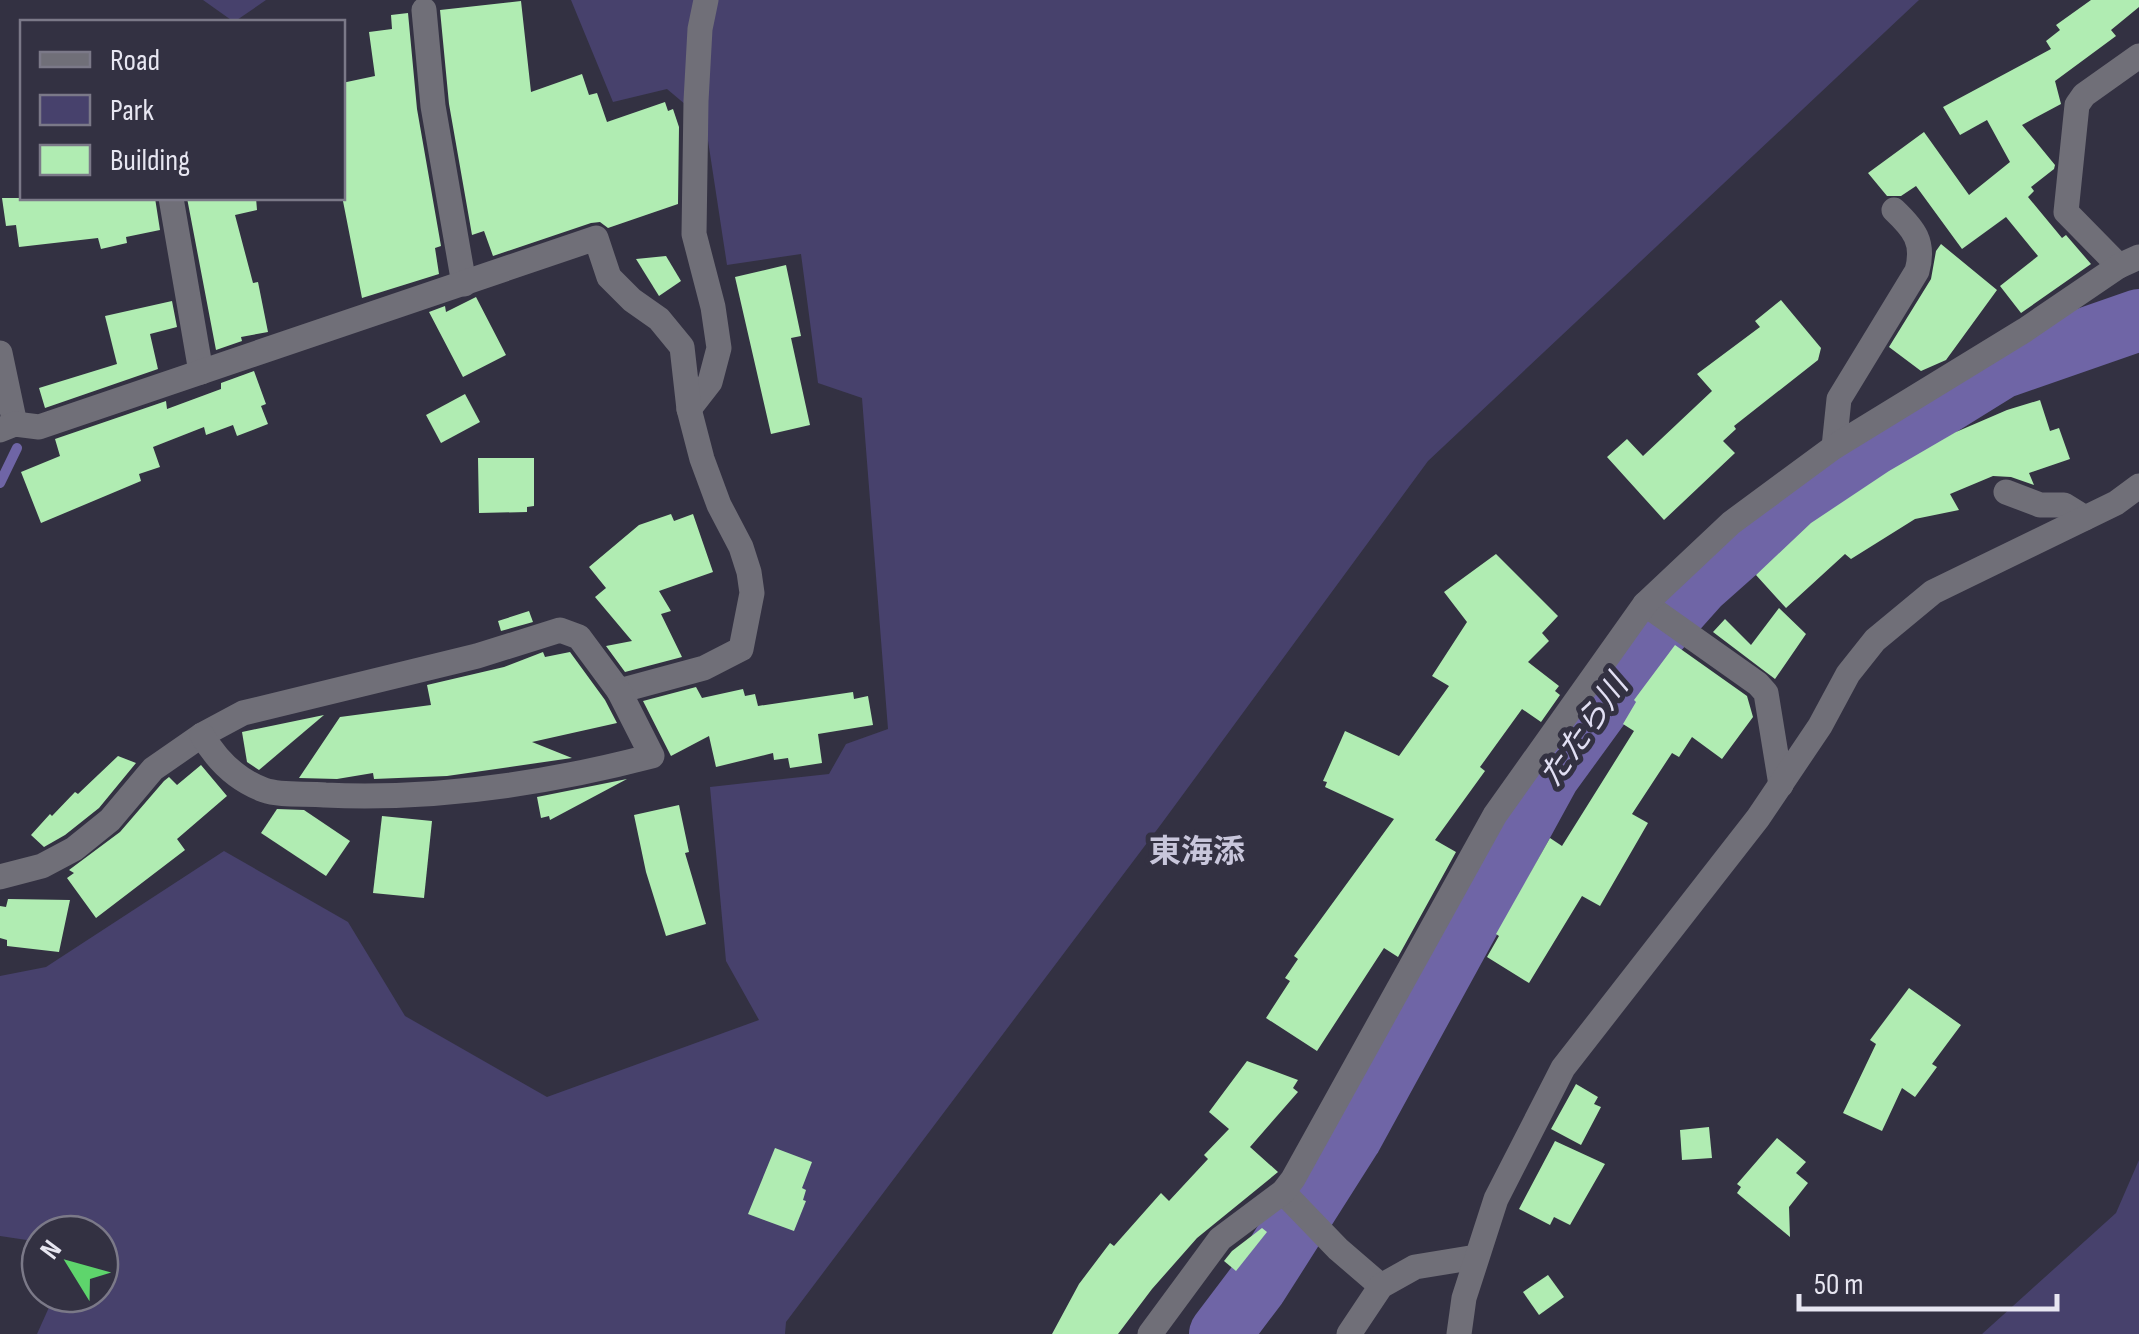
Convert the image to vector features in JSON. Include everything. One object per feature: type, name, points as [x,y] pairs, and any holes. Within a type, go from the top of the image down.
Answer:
[{"type":"street","points":[[689,409],[710,382],[719,348],[694,234],[696,101],[700,29],[706,0]]},
{"type":"street","points":[[424,10],[433,106],[464,284]]},
{"type":"street","points":[[1150,1334],[1220,1239],[1286,1194],[1495,815],[1649,607],[1731,522],[1834,446],[2026,330],[2129,262],[2066,212],[2076,105],[2139,56]]},
{"type":"street","points":[[170,200],[201,372]]},
{"type":"street","points":[[1834,446],[1839,399],[1916,271],[1921,255],[1920,241],[1912,227],[1894,210]]},
{"type":"street","points":[[0,352],[8,427],[39,427],[596,238],[609,276],[658,319],[682,348],[689,409],[702,458],[742,547],[752,593],[741,649],[728,658],[619,690]]},
{"type":"street","points":[[1459,1334],[1464,1298],[1496,1199],[1563,1068],[1780,785],[1820,726],[1848,674],[1875,640],[1933,592],[2116,503],[2139,486]]},
{"type":"street","points":[[2006,492],[2040,505],[2074,508],[2086,518]]},
{"type":"street","points":[[1649,607],[1766,693],[1780,785]]},
{"type":"street","points":[[0,877],[42,866],[74,848],[110,820],[154,769],[202,735],[243,713],[478,656],[560,630],[579,637],[619,690],[652,756],[605,768],[444,795],[359,796],[267,791],[240,778],[212,753],[202,735]]},
{"type":"street","points":[[1286,1194],[1381,1286]]},
{"type":"street","points":[[1349,1334],[1381,1286],[1415,1266],[1476,1256]]},
{"type":"green space","points":[[203,0],[266,0],[237,20]]},
{"type":"green space","points":[[571,0],[1919,0],[1428,461],[1162,823],[786,1322],[785,1334],[37,1334],[46,1314],[120,1314],[120,1214],[20,1214],[20,1239],[0,1236],[0,976],[46,967],[224,851],[348,922],[405,1016],[547,1097],[759,1020],[726,961],[710,787],[829,774],[846,744],[888,729],[862,398],[818,383],[801,254],[727,265],[705,121],[667,89],[613,102]]},
{"type":"green space","points":[[2139,1160],[2139,1334],[1982,1334],[2116,1213]]},
{"type":"building","points":[[2091,0],[2139,0],[2139,7],[2111,30],[2116,36],[2055,81],[2061,104],[2022,125],[2055,165],[2031,187],[2034,191],[2028,197],[2062,238],[2066,235],[2091,264],[2021,313],[2000,286],[2038,256],[2006,217],[1962,249],[1916,186],[1901,196],[1887,196],[1868,173],[1924,132],[1969,195],[2010,162],[1987,120],[1960,135],[1943,107],[2051,49],[2046,41],[2060,30],[2056,25]]},
{"type":"building","points":[[521,1],[531,92],[582,74],[589,95],[597,93],[607,122],[665,102],[668,111],[673,109],[679,127],[678,204],[608,228],[600,222],[591,223],[493,256],[484,231],[472,235],[449,104],[440,10]]},
{"type":"building","points":[[408,13],[417,109],[441,246],[435,248],[439,274],[362,298],[343,200],[345,82],[375,76],[369,32],[392,29],[391,15]]},
{"type":"building","points":[[2,198],[155,200],[160,230],[126,237],[127,243],[101,249],[98,238],[19,247],[16,225],[6,226]]},
{"type":"building","points":[[187,200],[256,200],[257,210],[235,215],[253,283],[258,282],[268,332],[241,337],[242,341],[216,350]]},
{"type":"building","points":[[1941,244],[1997,290],[1946,360],[1921,371],[1889,347],[1931,279]]},
{"type":"building","points":[[666,256],[681,281],[659,296],[636,259]]},
{"type":"building","points":[[786,265],[801,336],[791,338],[810,425],[771,434],[735,277]]},
{"type":"building","points":[[476,297],[506,355],[463,377],[429,312],[445,306],[446,312]]},
{"type":"building","points":[[1781,300],[1821,348],[1818,360],[1734,426],[1736,429],[1723,441],[1735,453],[1664,520],[1607,457],[1627,439],[1643,456],[1712,391],[1697,374],[1760,327],[1755,321]]},
{"type":"building","points":[[172,301],[177,327],[150,334],[158,369],[45,408],[39,388],[117,364],[105,316]]},
{"type":"building","points":[[254,371],[266,404],[261,406],[268,424],[237,436],[233,425],[206,435],[204,427],[153,447],[160,467],[139,474],[141,481],[41,523],[21,472],[60,456],[55,439],[166,401],[167,409],[221,389],[221,383]]},
{"type":"building","points":[[465,394],[480,422],[441,443],[426,415]]},
{"type":"building","points":[[2040,400],[2050,431],[2059,428],[2070,459],[2029,473],[2034,485],[1993,476],[1950,494],[1959,510],[1915,519],[1851,559],[1845,554],[1786,608],[1756,575],[1811,523],[1889,471],[1956,432]]},
{"type":"building","points":[[478,458],[534,458],[534,506],[527,507],[527,512],[479,513]]},
{"type":"building","points":[[671,514],[674,521],[693,514],[713,572],[659,591],[671,611],[661,614],[682,657],[625,672],[606,646],[632,641],[595,597],[606,588],[589,567],[639,525]]},
{"type":"building","points":[[1496,554],[1558,616],[1542,633],[1549,641],[1528,662],[1559,686],[1555,691],[1560,695],[1541,722],[1522,709],[1480,767],[1485,771],[1435,840],[1456,852],[1398,957],[1384,948],[1317,1051],[1266,1018],[1290,981],[1285,978],[1298,959],[1294,956],[1394,819],[1325,787],[1327,782],[1323,781],[1345,731],[1399,756],[1449,686],[1432,676],[1467,622],[1444,592]]},
{"type":"building","points":[[1779,608],[1806,634],[1775,679],[1713,632],[1725,619],[1751,645]]},
{"type":"building","points":[[529,611],[533,622],[501,631],[498,621]]},
{"type":"building","points":[[1675,645],[1747,696],[1753,717],[1722,759],[1692,737],[1679,757],[1672,753],[1632,814],[1648,823],[1600,906],[1582,896],[1529,983],[1487,957],[1499,936],[1496,934],[1550,838],[1562,846],[1634,731],[1623,724],[1634,700]]},
{"type":"building","points":[[543,652],[545,657],[570,652],[617,723],[532,742],[572,758],[447,776],[374,779],[373,773],[337,779],[299,778],[340,717],[431,705],[427,685],[504,667]]},
{"type":"building","points":[[696,687],[702,698],[743,689],[745,696],[755,694],[758,706],[853,692],[854,699],[868,696],[873,725],[818,734],[822,763],[790,768],[788,758],[774,760],[773,753],[716,767],[709,736],[671,756],[643,701]]},
{"type":"building","points":[[324,715],[259,770],[247,762],[242,732]]},
{"type":"building","points":[[118,756],[136,763],[99,808],[44,847],[31,835],[50,814]]},
{"type":"building","points":[[201,765],[227,796],[177,839],[185,850],[96,918],[67,878],[74,873],[69,870],[120,832],[169,777],[177,785]]},
{"type":"building","points":[[627,779],[550,820],[549,816],[541,818],[537,797]]},
{"type":"building","points":[[679,805],[689,852],[685,853],[706,924],[666,936],[634,815]]},
{"type":"building","points":[[277,809],[304,810],[350,841],[326,876],[261,833]]},
{"type":"building","points":[[382,816],[432,821],[424,898],[373,893]]},
{"type":"building","points":[[8,899],[70,900],[59,952],[7,946],[7,940],[0,938],[0,906],[6,907]]},
{"type":"building","points":[[1909,988],[1961,1025],[1932,1064],[1937,1067],[1915,1097],[1902,1088],[1882,1131],[1843,1113],[1876,1044],[1870,1040]]},
{"type":"building","points":[[1247,1061],[1298,1080],[1293,1088],[1298,1092],[1250,1147],[1278,1172],[1197,1238],[1118,1334],[1052,1334],[1079,1284],[1110,1243],[1114,1246],[1161,1193],[1169,1201],[1208,1159],[1204,1155],[1229,1129],[1209,1112]]},
{"type":"building","points":[[1576,1084],[1598,1097],[1594,1104],[1601,1107],[1581,1145],[1551,1129]]},
{"type":"building","points":[[1709,1127],[1712,1158],[1682,1160],[1680,1130]]},
{"type":"building","points":[[1777,1138],[1806,1162],[1796,1173],[1808,1183],[1789,1207],[1790,1237],[1737,1193],[1741,1187],[1737,1184]]},
{"type":"building","points":[[1555,1141],[1605,1164],[1570,1225],[1554,1217],[1550,1225],[1519,1209]]},
{"type":"building","points":[[775,1148],[812,1162],[802,1188],[806,1190],[806,1201],[794,1231],[748,1214]]},
{"type":"building","points":[[1262,1228],[1267,1232],[1236,1271],[1224,1261],[1232,1251]]},
{"type":"building","points":[[1548,1275],[1564,1297],[1539,1315],[1523,1292]]},
{"type":"waterway","name":"たたら川","points":[[1220,1334],[1257,1285],[1351,1137],[1549,775],[1640,650],[1699,584],[1851,461],[2001,368],[2139,320]]},
{"type":"waterway","points":[[0,483],[17,448]]},
{"type":"district","name":"東海添","points":[[1197,851]]}]
